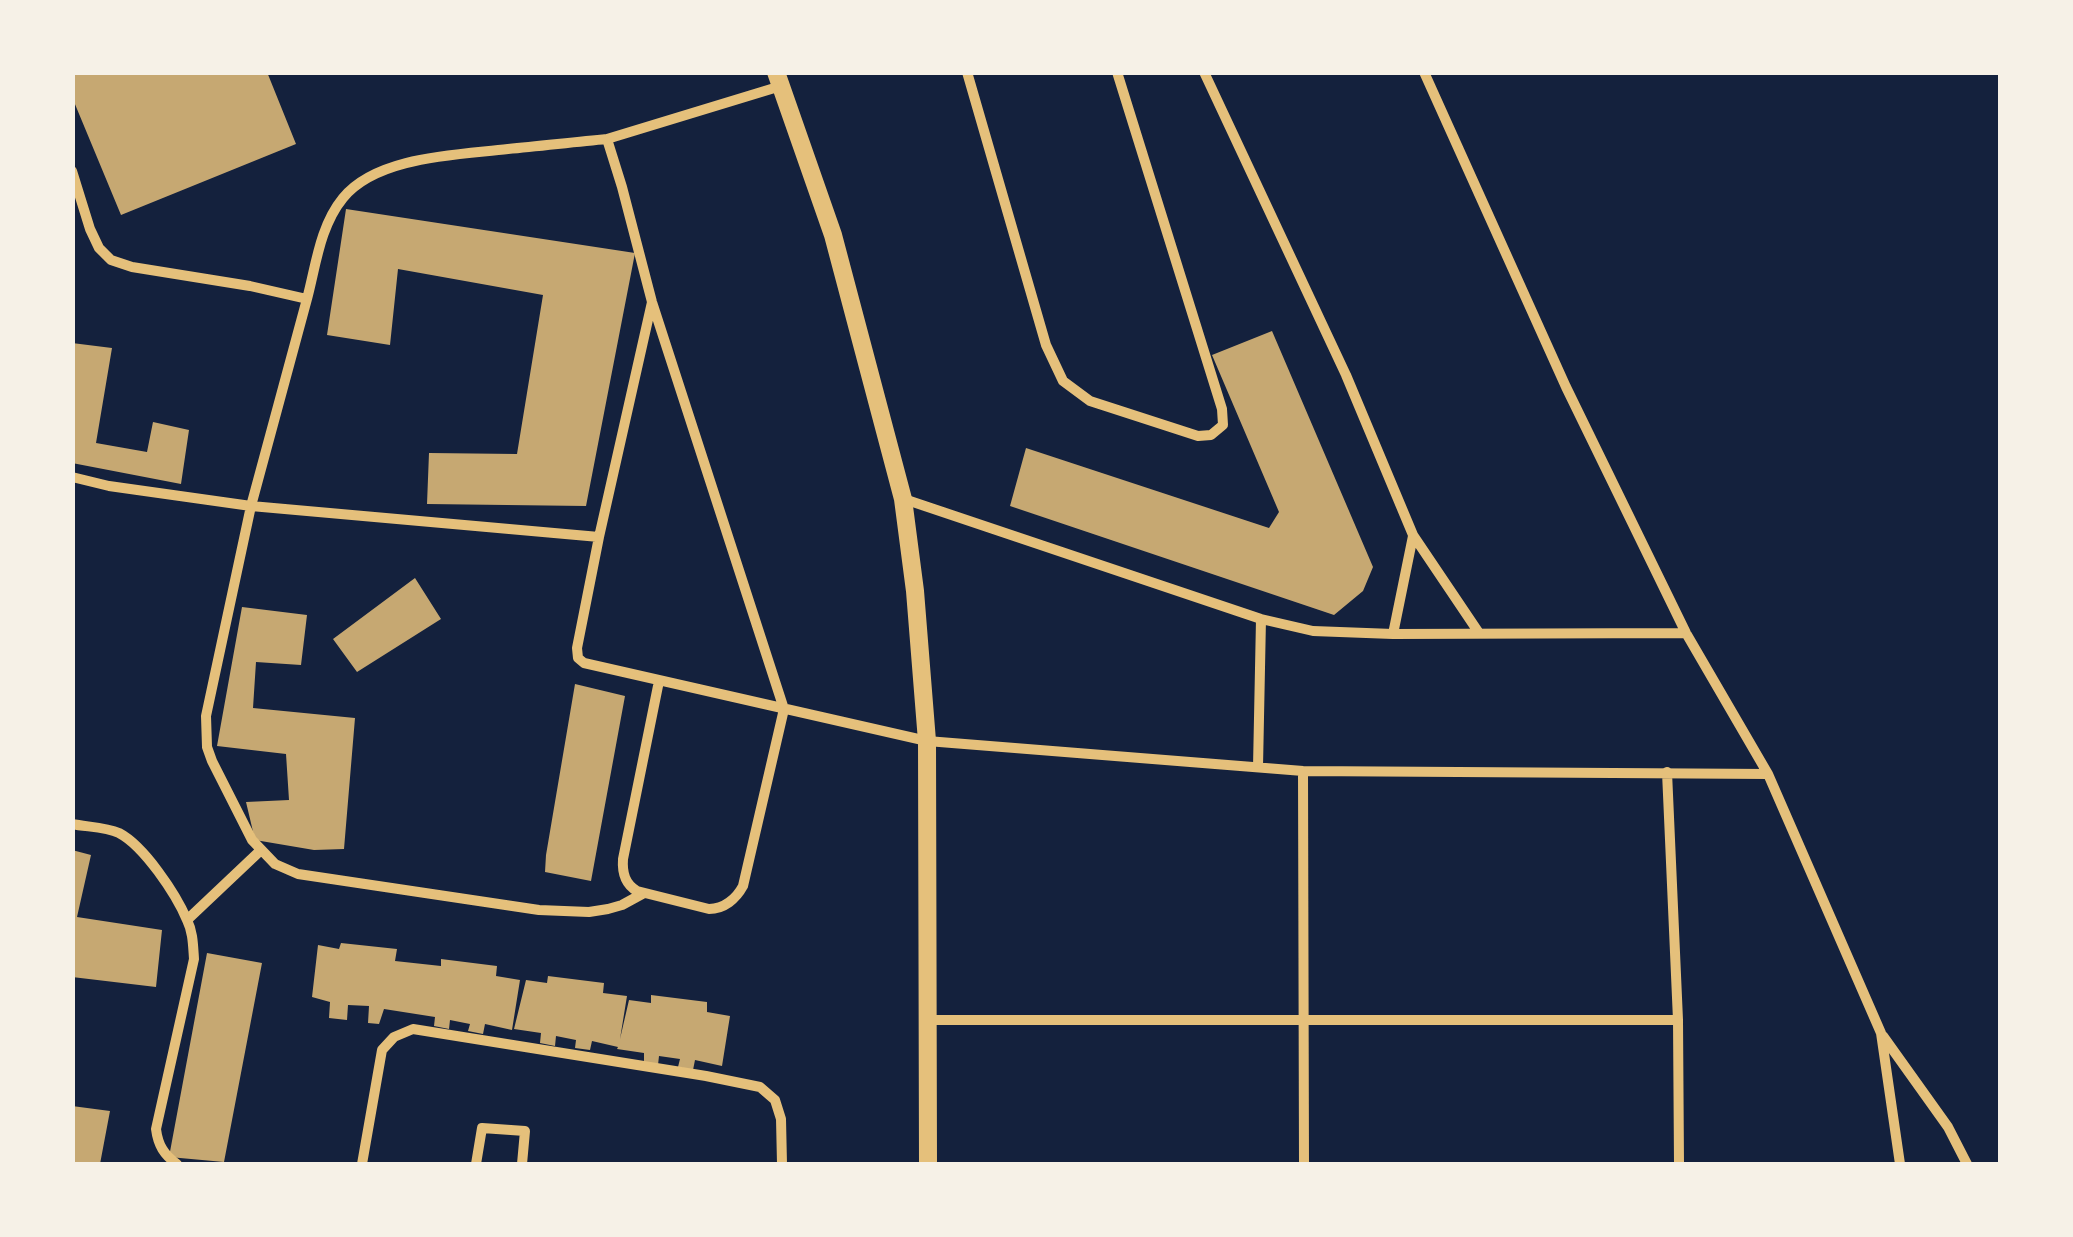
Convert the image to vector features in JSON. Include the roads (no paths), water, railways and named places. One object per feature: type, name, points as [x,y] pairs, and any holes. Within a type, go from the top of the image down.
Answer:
[{"type":"street","points":[[967,72],[1046,345],[1063,381],[1090,401],[1198,436],[1212,435],[1222,425],[1222,410],[1117,72]]},
{"type":"street","points":[[1204,72],[1346,375],[1413,535],[1479,633]]},
{"type":"street","points":[[1424,72],[1566,387],[1686,633],[1768,774],[1881,1033],[1948,1127],[1967,1164]]},
{"type":"street","points":[[644,893],[622,906],[590,912],[538,910],[298,874],[275,864],[252,840],[212,761],[205,733],[206,716],[252,506],[328,224],[340,201],[360,182],[378,173],[437,157],[607,139],[779,79],[833,235],[903,499],[916,591],[928,741],[928,1164]]},
{"type":"street","points":[[607,139],[652,302],[784,710],[743,886],[739,894],[718,908],[644,893],[631,888],[623,874],[659,682]]},
{"type":"street","points":[[72,171],[90,230],[111,260],[307,299]]},
{"type":"street","points":[[652,302],[577,648],[578,658],[584,663],[928,741],[1303,771],[1768,774]]},
{"type":"street","points":[[72,477],[108,486],[252,506],[598,537]]},
{"type":"street","points":[[903,499],[1261,620],[1313,631],[1686,633]]},
{"type":"street","points":[[1393,634],[1413,535]]},
{"type":"street","points":[[1258,767],[1261,620]]},
{"type":"street","points":[[1303,771],[1304,1164]]},
{"type":"street","points":[[1668,772],[1678,1020],[1679,1164]]},
{"type":"street","points":[[72,824],[117,832],[132,842],[167,886],[193,939],[194,958],[156,1129],[162,1149],[177,1164]]},
{"type":"street","points":[[187,920],[260,850]]},
{"type":"street","points":[[928,1020],[1678,1020]]},
{"type":"street","points":[[362,1164],[382,1050],[394,1038],[414,1029],[760,1087],[775,1100],[781,1119],[782,1164]]},
{"type":"street","points":[[1881,1033],[1900,1164]]},
{"type":"street","points":[[476,1164],[482,1128],[525,1131],[522,1164]]}]
